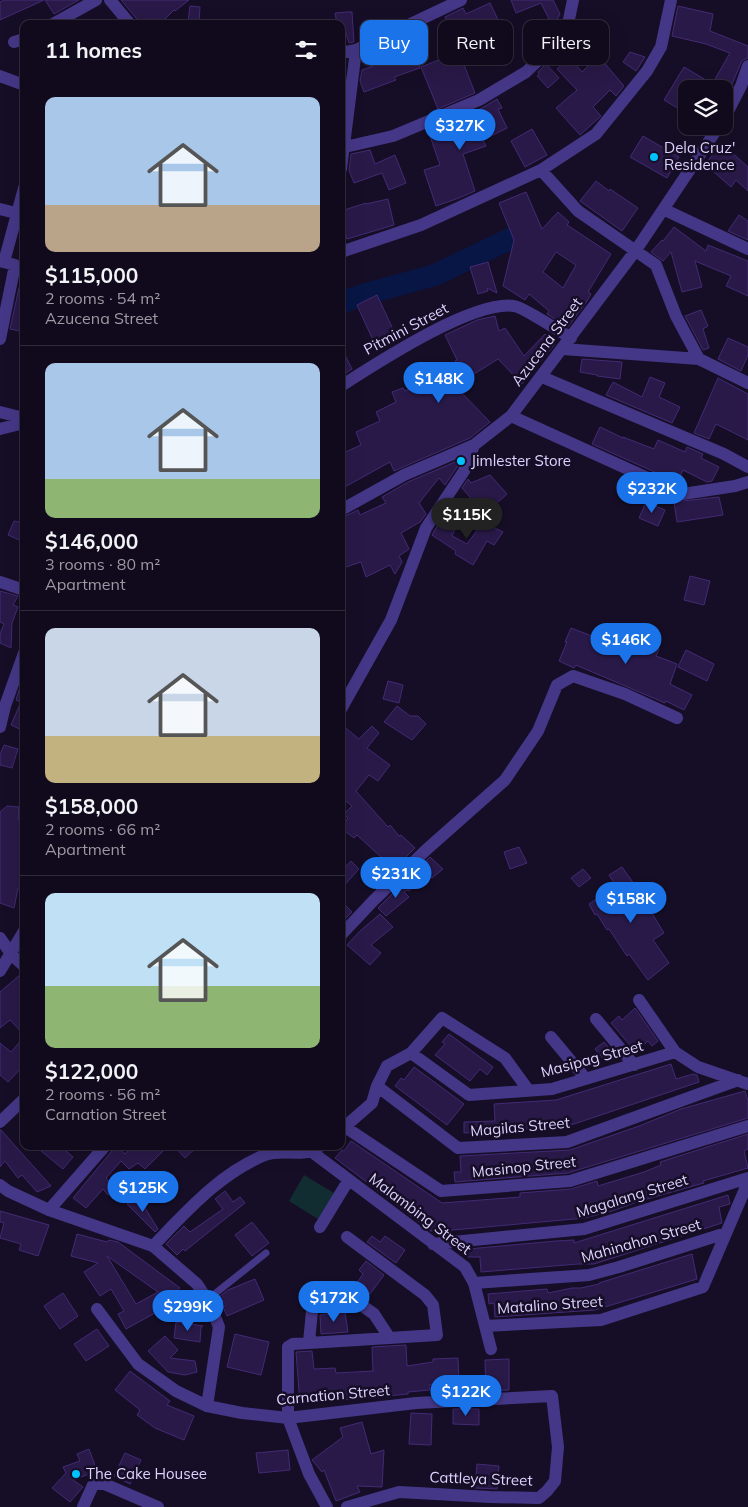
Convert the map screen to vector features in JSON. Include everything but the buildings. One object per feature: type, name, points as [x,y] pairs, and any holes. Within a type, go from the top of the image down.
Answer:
[{"type":"street","points":[[60,20],[96,0]]},
{"type":"street","points":[[110,0],[127,20]]},
{"type":"street","points":[[345,52],[356,50],[461,0]]},
{"type":"street","points":[[345,147],[393,136],[479,100],[526,72],[559,41],[568,24],[573,0]]},
{"type":"street","points":[[345,251],[421,225],[541,170],[596,134],[647,71],[661,47],[671,0]]},
{"type":"street","points":[[345,139],[356,50]]},
{"type":"street","points":[[733,102],[748,66]]},
{"type":"street","points":[[1,79],[20,84]]},
{"type":"street","name":"Azucena Street","points":[[345,508],[404,475],[474,445],[511,416],[563,349],[665,210],[713,135]]},
{"type":"street","points":[[541,170],[578,211],[656,265],[676,316],[699,359]]},
{"type":"street","points":[[0,209],[20,214]]},
{"type":"street","points":[[665,210],[748,249]]},
{"type":"street","points":[[0,339],[3,308],[20,219]]},
{"type":"street","name":"Pitmini Street","points":[[345,383],[447,323],[491,307],[515,306],[571,338]]},
{"type":"street","points":[[563,349],[699,359],[748,383]]},
{"type":"street","points":[[542,377],[724,454],[748,467]]},
{"type":"street","points":[[0,412],[20,417]]},
{"type":"street","points":[[511,416],[683,494],[735,486],[748,482]]},
{"type":"street","points":[[0,429],[20,424]]},
{"type":"street","points":[[345,702],[391,620],[426,528],[464,471],[474,445]]},
{"type":"street","points":[[0,582],[20,589]]},
{"type":"street","points":[[0,727],[4,698],[20,662]]},
{"type":"street","points":[[345,931],[426,850],[505,780],[538,731],[557,685],[573,676],[625,694],[677,718]]},
{"type":"street","points":[[0,938],[11,954],[20,962]]},
{"type":"street","points":[[0,971],[20,938]]},
{"type":"street","points":[[639,1000],[675,1052],[698,1067],[743,1082]]},
{"type":"street","points":[[345,1126],[372,1103],[377,1086],[387,1066],[411,1053],[442,1018],[505,1058],[529,1091]]},
{"type":"street","points":[[596,1019],[634,1065]]},
{"type":"street","points":[[551,1037],[586,1079]]},
{"type":"street","name":"Masipag Street","points":[[411,1053],[469,1095],[552,1089],[675,1052]]},
{"type":"street","name":"Magilas Street","points":[[377,1086],[458,1148],[566,1142],[743,1082]]},
{"type":"street","points":[[0,1122],[20,1103]]},
{"type":"street","name":"Masinop Street","points":[[345,1129],[441,1191],[570,1182],[748,1126]]},
{"type":"street","points":[[49,1210],[102,1150]]},
{"type":"street","points":[[153,1246],[197,1201],[249,1162],[270,1153],[304,1150]]},
{"type":"street","name":"Malambing Street","points":[[317,1150],[348,1181],[465,1267],[474,1283],[491,1349]]},
{"type":"street","name":"Magalang Street","points":[[433,1244],[584,1229],[748,1178]]},
{"type":"street","points":[[320,1227],[348,1181]]},
{"type":"street","points":[[726,1233],[748,1182]]},
{"type":"street","points":[[0,1185],[8,1191],[49,1210],[153,1246],[197,1284],[207,1300],[219,1327],[207,1406]]},
{"type":"street","name":"Mahinahon Street","points":[[474,1283],[589,1275],[726,1233]]},
{"type":"street","name":"Matalino Street","points":[[485,1326],[602,1320],[703,1288],[726,1233]]},
{"type":"street","points":[[327,1507],[309,1474],[288,1418],[288,1348],[293,1344],[309,1342],[437,1334],[433,1305],[425,1295],[347,1237]]},
{"type":"street","points":[[309,1342],[312,1311],[321,1291]]},
{"type":"street","points":[[347,1295],[374,1314],[389,1337]]},
{"type":"street","name":"Carnation Street","points":[[98,1309],[138,1364],[176,1391],[207,1406],[242,1413],[288,1418],[416,1403],[552,1396]]},
{"type":"street","name":"Cattleya Street","points":[[347,1507],[399,1492],[539,1498],[555,1481],[558,1447],[552,1396]]},
{"type":"street","points":[[83,1507],[93,1485],[102,1483],[158,1507]]},
{"type":"lane","points":[[207,1300],[266,1253]]},
{"type":"green space","points":[[304,1175],[334,1193],[318,1219],[289,1201]]},
{"type":"waterway","points":[[345,301],[435,275],[516,236]]},
{"type":"place","name":"Dela Cruz' Residence","points":[[654,157]]},
{"type":"place","name":"Jimlester Store","points":[[461,461]]},
{"type":"place","name":"The Cake Housee","points":[[76,1474]]}]
